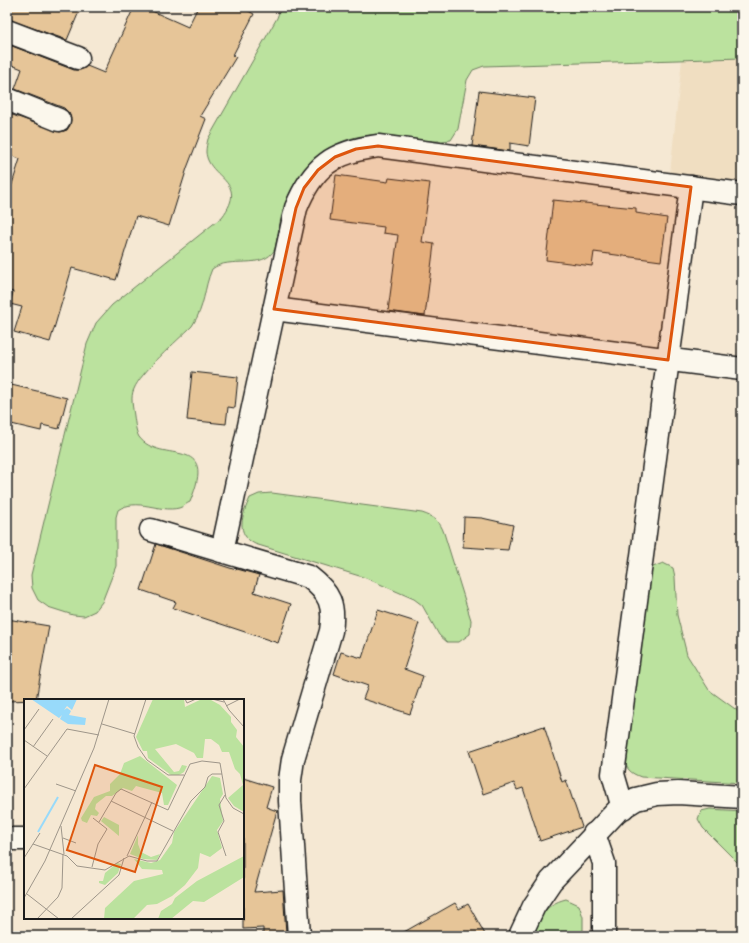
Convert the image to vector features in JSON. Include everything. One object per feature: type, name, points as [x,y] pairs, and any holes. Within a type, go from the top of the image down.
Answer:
[{"type":"street","points":[[7,31],[78,58]]},
{"type":"street","points":[[7,99],[59,120]]},
{"type":"street","points":[[222,551],[296,208],[304,188],[318,170],[335,157],[356,149],[378,146],[742,194]]},
{"type":"street","points":[[623,808],[613,774],[691,187]]},
{"type":"street","points":[[274,309],[742,369]]},
{"type":"street","points":[[151,530],[309,577],[322,586],[330,600],[333,615],[331,630],[293,759],[290,780],[290,801],[299,936]]},
{"type":"street","points":[[520,936],[542,893],[594,834],[623,808],[636,799],[657,794],[678,793],[742,797]]},
{"type":"street","points":[[594,834],[604,863],[604,936]]},
{"type":"street","points":[[7,839],[24,839]]},
{"type":"highlighted area","points":[[378,146],[691,187],[668,360],[274,309],[296,208],[304,188],[318,170],[335,157],[356,149]]},
{"type":"shaded area","points":[[742,58],[742,182],[670,173],[682,60]]},
{"type":"green space","points":[[281,7],[742,7],[742,58],[484,66],[473,70],[467,80],[458,129],[451,140],[433,141],[379,135],[363,136],[348,139],[321,154],[299,176],[291,190],[282,215],[275,249],[270,256],[255,261],[219,265],[212,269],[200,311],[192,326],[151,366],[134,389],[132,399],[137,433],[139,437],[149,445],[160,450],[184,454],[192,459],[197,467],[197,481],[190,502],[180,507],[171,509],[133,505],[125,506],[118,510],[116,517],[116,566],[102,602],[95,611],[84,616],[73,615],[48,607],[38,600],[32,588],[31,575],[87,344],[96,323],[112,305],[222,217],[229,205],[232,195],[230,187],[208,161],[206,152],[208,139],[277,18]]},
{"type":"green space","points":[[272,493],[422,513],[433,518],[441,525],[444,533],[471,620],[470,634],[459,642],[447,642],[439,635],[422,605],[414,599],[366,578],[255,544],[249,540],[245,535],[242,524],[250,498],[259,494]]},
{"type":"green space","points":[[663,563],[673,568],[675,577],[677,615],[687,655],[709,690],[742,714],[742,783],[641,777],[634,774],[627,768],[624,758],[649,574],[653,567]]},
{"type":"green space","points":[[710,809],[742,811],[742,867],[703,828],[698,819],[701,811]]},
{"type":"green space","points":[[566,899],[579,905],[583,917],[583,936],[533,936],[544,912],[552,904]]},
{"type":"building","points":[[7,7],[81,7],[67,40],[7,19]]},
{"type":"building","points":[[134,7],[143,7],[188,27],[198,7],[241,7],[254,14],[233,55],[236,57],[200,116],[206,119],[187,168],[169,226],[136,216],[116,280],[72,268],[50,342],[14,332],[22,307],[10,304],[13,292],[7,290],[7,200],[20,159],[7,154],[7,113],[60,132],[67,130],[71,119],[69,113],[64,108],[15,89],[22,69],[7,63],[7,44],[74,70],[80,70],[87,66],[104,73]]},
{"type":"building","points":[[479,91],[535,98],[529,146],[510,143],[510,151],[472,146]]},
{"type":"building","points":[[336,175],[388,182],[389,178],[430,183],[422,242],[434,244],[425,316],[388,311],[398,235],[383,233],[384,227],[330,220]]},
{"type":"building","points":[[553,200],[636,208],[636,213],[667,218],[661,261],[594,252],[592,266],[546,260]]},
{"type":"building","points":[[192,372],[238,377],[235,408],[228,407],[226,424],[187,420]]},
{"type":"building","points":[[7,384],[67,398],[59,429],[42,425],[41,431],[7,423]]},
{"type":"building","points":[[464,517],[482,518],[513,525],[508,550],[463,547]]},
{"type":"building","points":[[156,544],[236,570],[259,575],[254,592],[291,604],[278,643],[173,608],[176,602],[141,590]]},
{"type":"building","points":[[378,610],[419,623],[404,669],[423,676],[410,714],[363,699],[368,686],[334,674],[341,652],[362,658]]},
{"type":"building","points":[[7,619],[49,626],[36,699],[7,701]]},
{"type":"building","points":[[544,726],[562,782],[566,780],[582,827],[540,841],[523,788],[517,790],[514,783],[483,794],[469,751]]},
{"type":"building","points":[[244,778],[272,787],[266,807],[277,811],[254,892],[283,890],[286,933],[263,934],[263,928],[243,929]]},
{"type":"building","points":[[455,903],[459,909],[468,904],[486,936],[397,936]]}]
